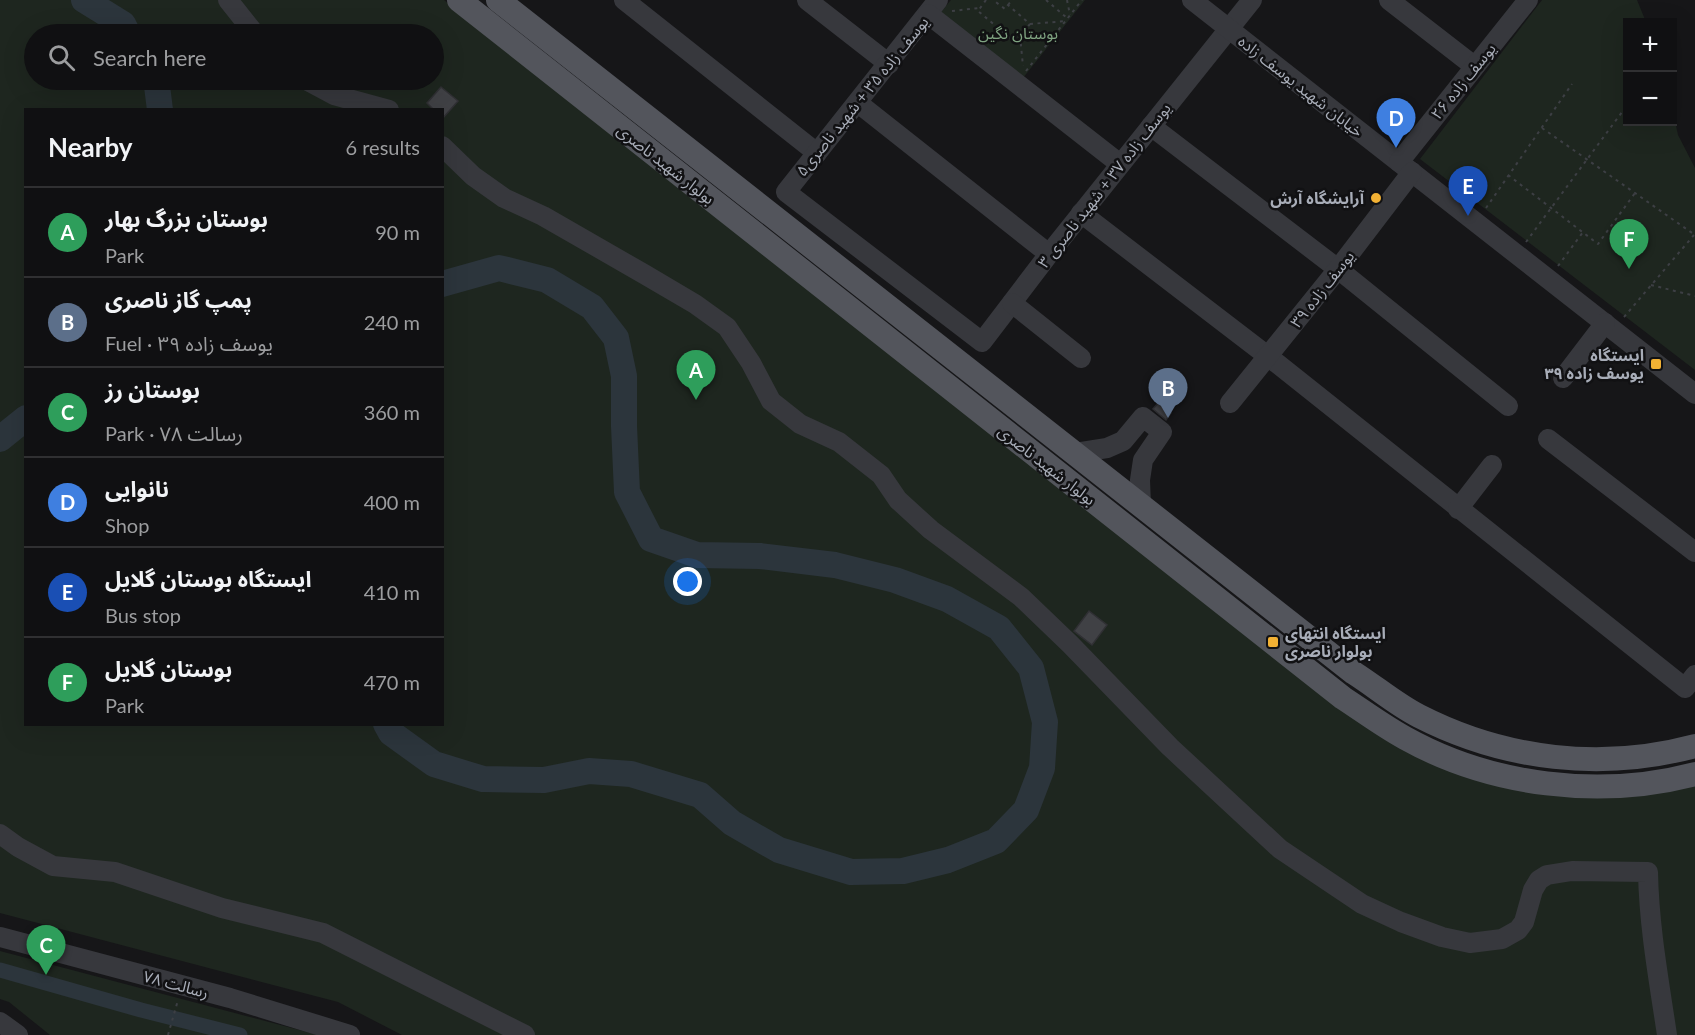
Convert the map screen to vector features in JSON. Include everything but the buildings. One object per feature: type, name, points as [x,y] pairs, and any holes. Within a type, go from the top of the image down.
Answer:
[{"type":"main road","name":"بولوار شهید ناصری","points":[[459,0],[1343,698],[1405,738],[1454,761],[1497,774],[1540,783],[1583,787],[1625,785],[1667,782],[1695,774]]},
{"type":"main road","name":"بولوار شهید ناصری","points":[[498,0],[1354,673],[1418,716],[1502,749],[1541,756],[1620,759],[1663,754],[1695,746]]},
{"type":"main road","points":[[924,368],[940,346]]},
{"type":"street","points":[[228,0],[247,24]]},
{"type":"street","points":[[624,0],[817,153]]},
{"type":"street","points":[[807,0],[889,64]]},
{"type":"street","name":"خیابان شهید یوسف زاده","points":[[1192,0],[1695,394]]},
{"type":"street","name":"یوسف زاده ۳۷ + شهید ناصری ۳","points":[[982,342],[1081,213],[1252,0]]},
{"type":"street","points":[[1389,0],[1473,66]]},
{"type":"street","name":"یوسف زاده ۲۶","points":[[1405,167],[1473,66],[1528,0]]},
{"type":"street","points":[[933,7],[1120,164]]},
{"type":"street","name":"یوسف زاده ۳۵ + شهید ناصری۵","points":[[933,7],[786,192],[982,342]]},
{"type":"street","points":[[325,90],[334,95],[381,108]]},
{"type":"street","points":[[858,103],[1049,254]]},
{"type":"street","points":[[1151,126],[1338,269],[1508,406]]},
{"type":"street","points":[[444,148],[473,176],[504,198],[543,216],[644,274],[695,304],[727,327],[751,363],[771,401],[800,424],[839,442],[881,475],[898,500],[931,530],[1021,597],[1170,747],[1280,849],[1362,904],[1411,926],[1442,937],[1470,943],[1502,939],[1518,930],[1524,922],[1533,890],[1539,880],[1548,875],[1572,871],[1648,872],[1648,904],[1653,947],[1667,1035]]},
{"type":"street","name":"یوسف زاده ۳۹","points":[[1230,404],[1338,269],[1405,167]]},
{"type":"street","points":[[1081,213],[1269,357],[1458,509],[1690,681]]},
{"type":"street","points":[[1012,303],[1081,358]]},
{"type":"street","points":[[1563,378],[1605,323]]},
{"type":"street","points":[[1075,453],[1107,448],[1123,441],[1143,417],[1162,432],[1143,460],[1140,480],[1141,505]]},
{"type":"street","points":[[1548,439],[1695,552]]},
{"type":"street","points":[[1458,509],[1492,465]]},
{"type":"street","points":[[0,834],[18,847],[53,866],[115,872],[222,908],[324,933],[525,1035]]},
{"type":"street","name":"رسالت ۷۸","points":[[0,937],[230,998],[350,1035]]},
{"type":"street","points":[[0,1022],[18,1035]]},
{"type":"path","points":[[986,0],[978,11],[1015,42],[1030,24],[1068,18]]},
{"type":"path","points":[[993,0],[1005,9],[1012,0]]},
{"type":"path","points":[[1046,0],[1068,18]]},
{"type":"path","points":[[1067,0],[1068,18]]},
{"type":"path","points":[[1020,36],[1023,74],[1082,0]]},
{"type":"path","points":[[1008,5],[1030,24]]},
{"type":"path","points":[[933,7],[980,8]]},
{"type":"path","points":[[1476,222],[1572,84]]},
{"type":"path","points":[[1526,242],[1623,111]]},
{"type":"path","points":[[1542,128],[1695,235],[1619,322],[1605,323]]},
{"type":"path","points":[[1508,175],[1598,244],[1635,193]]},
{"type":"path","points":[[1549,279],[1583,232]]},
{"type":"path","points":[[1652,285],[1695,296]]},
{"type":"path","points":[[168,1035],[178,1000]]},
{"type":"green space","points":[[0,0],[444,0],[1316,691],[1484,778],[1695,778],[1695,1035],[402,1035],[338,1002],[0,913]]},
{"type":"green space","name":"بوستان نگین","points":[[951,0],[1085,0],[1023,78],[940,13]]},
{"type":"green space","points":[[1542,0],[1637,0],[1644,18],[1623,18],[1623,126],[1676,126],[1678,135],[1695,168],[1695,370],[1420,159]]},
{"type":"green space","points":[[0,951],[318,1035],[50,1035],[9,1002],[0,999]]},
{"type":"waterway","points":[[84,0],[123,24]]},
{"type":"waterway","points":[[158,90],[160,108]]},
{"type":"waterway","points":[[387,726],[391,733],[434,764],[483,779],[544,780],[589,771],[631,774],[700,795],[732,823],[779,850],[851,872],[903,871],[948,860],[996,841],[1026,810],[1042,768],[1045,722],[1031,668],[999,628],[947,599],[895,580],[835,565],[760,556],[697,555],[651,539],[627,492],[624,376],[616,338],[592,307],[547,280],[499,268],[444,283]]},
{"type":"waterway","points":[[0,439],[24,420]]},
{"type":"waterway","points":[[0,970],[240,1035]]},
{"type":"place","name":"نانوایی","points":[[1396,148]]},
{"type":"place","name":"آرایشگاه آرش","points":[[1376,198]]},
{"type":"place","name":"ایستگاه بوستان گلایل","points":[[1468,216]]},
{"type":"place","name":"بوستان گلایل","points":[[1629,269]]},
{"type":"place","name":"ایستگاه یوسف زاده ۳۹","points":[[1656,364]]},
{"type":"place","name":"بوستان بزرگ بهار","points":[[696,400]]},
{"type":"place","name":"پمپ گاز ناصری","points":[[1168,418]]},
{"type":"place","name":"ایستگاه انتهای بولوار ناصری","points":[[1273,642]]},
{"type":"place","name":"بوستان رز","points":[[46,975]]}]
